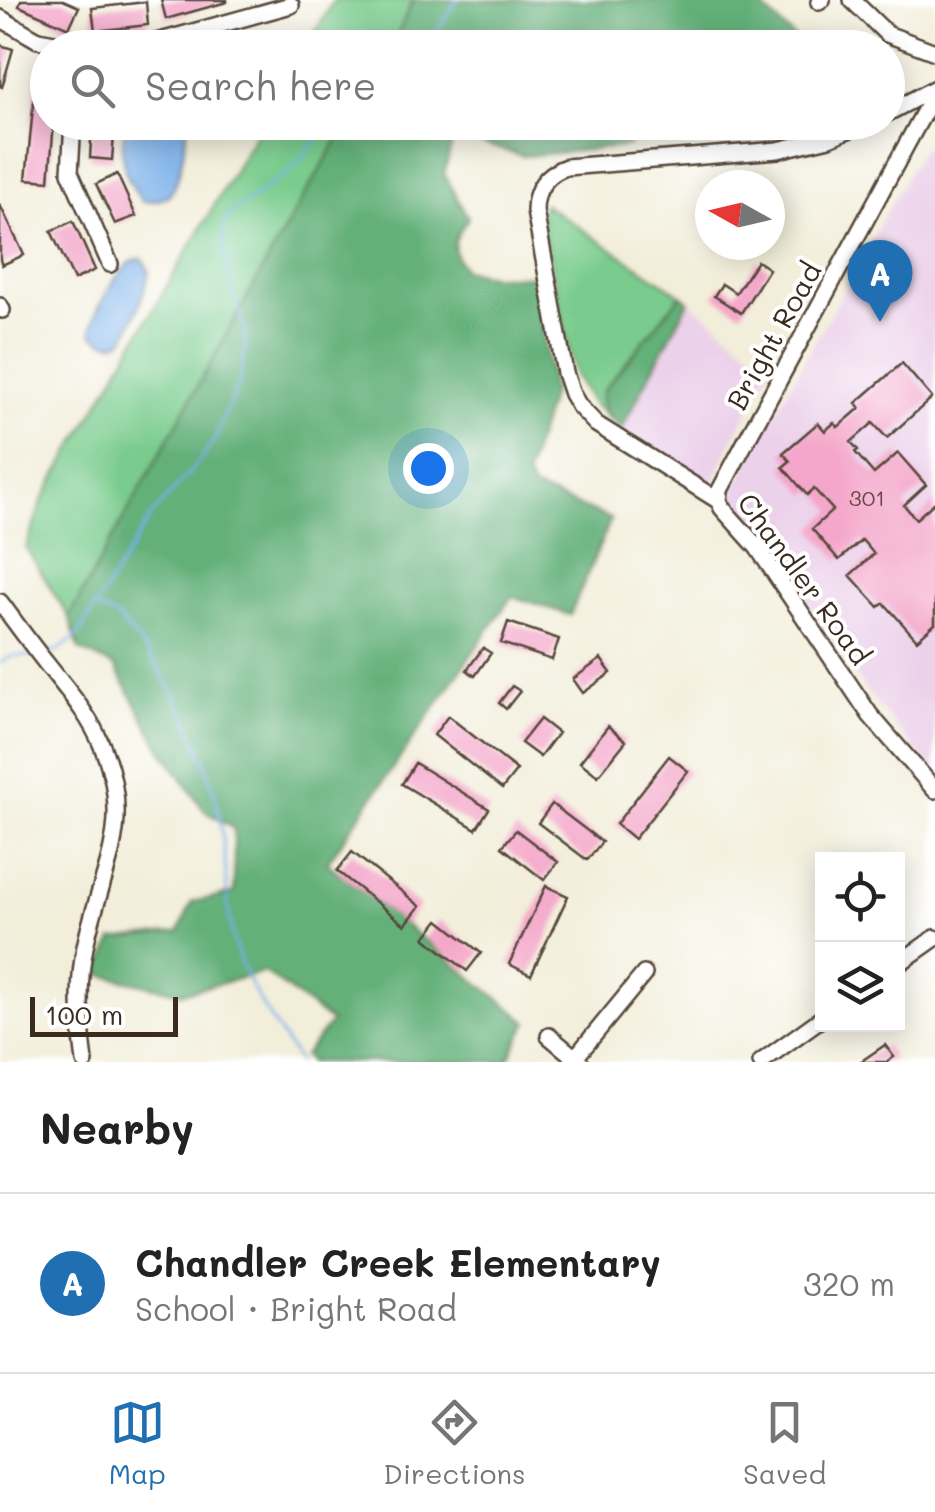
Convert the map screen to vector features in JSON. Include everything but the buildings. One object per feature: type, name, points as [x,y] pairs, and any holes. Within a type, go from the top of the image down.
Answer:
[{"type":"street","points":[[852,0],[883,30]]},
{"type":"street","points":[[200,30],[291,5]]},
{"type":"street","points":[[0,18],[30,35]]},
{"type":"street","points":[[905,41],[935,52]]},
{"type":"street","points":[[905,105],[935,90]]},
{"type":"street","name":"Bright Road","points":[[719,501],[720,490],[935,90]]},
{"type":"street","points":[[72,140],[70,172],[110,264]]},
{"type":"street","name":"Chandler Road","points":[[820,140],[778,150],[566,166],[549,176],[538,191],[535,211],[565,373],[584,413],[719,501],[757,547],[876,723],[935,790]]},
{"type":"street","points":[[0,602],[78,702],[92,726],[106,756],[116,801],[112,850],[82,965],[85,1062]]},
{"type":"street","points":[[905,959],[935,938]]},
{"type":"street","points":[[550,1036],[577,1060],[644,974]]},
{"type":"street","points":[[760,1062],[815,1023]]},
{"type":"shaded area","points":[[923,146],[935,154],[935,773],[869,695],[735,504],[733,490]]},
{"type":"shaded area","points":[[689,301],[770,367],[710,486],[705,487],[621,429]]},
{"type":"green space","points":[[334,0],[413,0],[400,30],[316,30]]},
{"type":"green space","points":[[413,0],[755,0],[786,30],[400,30]]},
{"type":"green space","points":[[252,140],[338,140],[69,617],[26,548],[43,499]]},
{"type":"green space","points":[[338,140],[453,140],[444,174],[468,218],[454,244],[459,262],[464,270],[495,276],[535,276],[552,391],[526,475],[533,488],[611,519],[570,615],[512,596],[327,863],[528,1022],[507,1062],[310,1062],[304,1056],[331,1022],[265,972],[182,993],[98,974],[113,940],[179,932],[192,902],[234,893],[234,829],[204,810],[162,750],[115,667],[79,649],[69,617]]},
{"type":"green space","points":[[470,140],[629,140],[629,146],[523,156]]},
{"type":"green space","points":[[544,204],[681,295],[603,391],[601,402],[610,420],[592,403],[575,375],[540,217]]},
{"type":"green space","points":[[681,295],[689,301],[621,429],[606,413],[603,391]]},
{"type":"water","points":[[123,140],[185,140],[176,185],[155,201],[142,201],[129,181],[122,155]]},
{"type":"water","points":[[137,259],[143,259],[149,272],[134,318],[122,340],[103,340],[92,334],[101,303],[115,281]]},
{"type":"waterway","points":[[437,30],[457,0]]},
{"type":"waterway","points":[[44,653],[59,650],[78,635],[151,516],[214,441],[239,382],[245,350],[245,329],[222,243],[224,226],[231,213],[290,171],[317,140]]},
{"type":"waterway","points":[[96,608],[117,618],[136,637],[189,723],[214,793],[236,948],[255,993],[299,1062]]},
{"type":"waterway","points":[[0,663],[12,656],[32,656]]},
{"type":"place","name":"Chandler Creek Elementary","points":[[880,322]]}]
